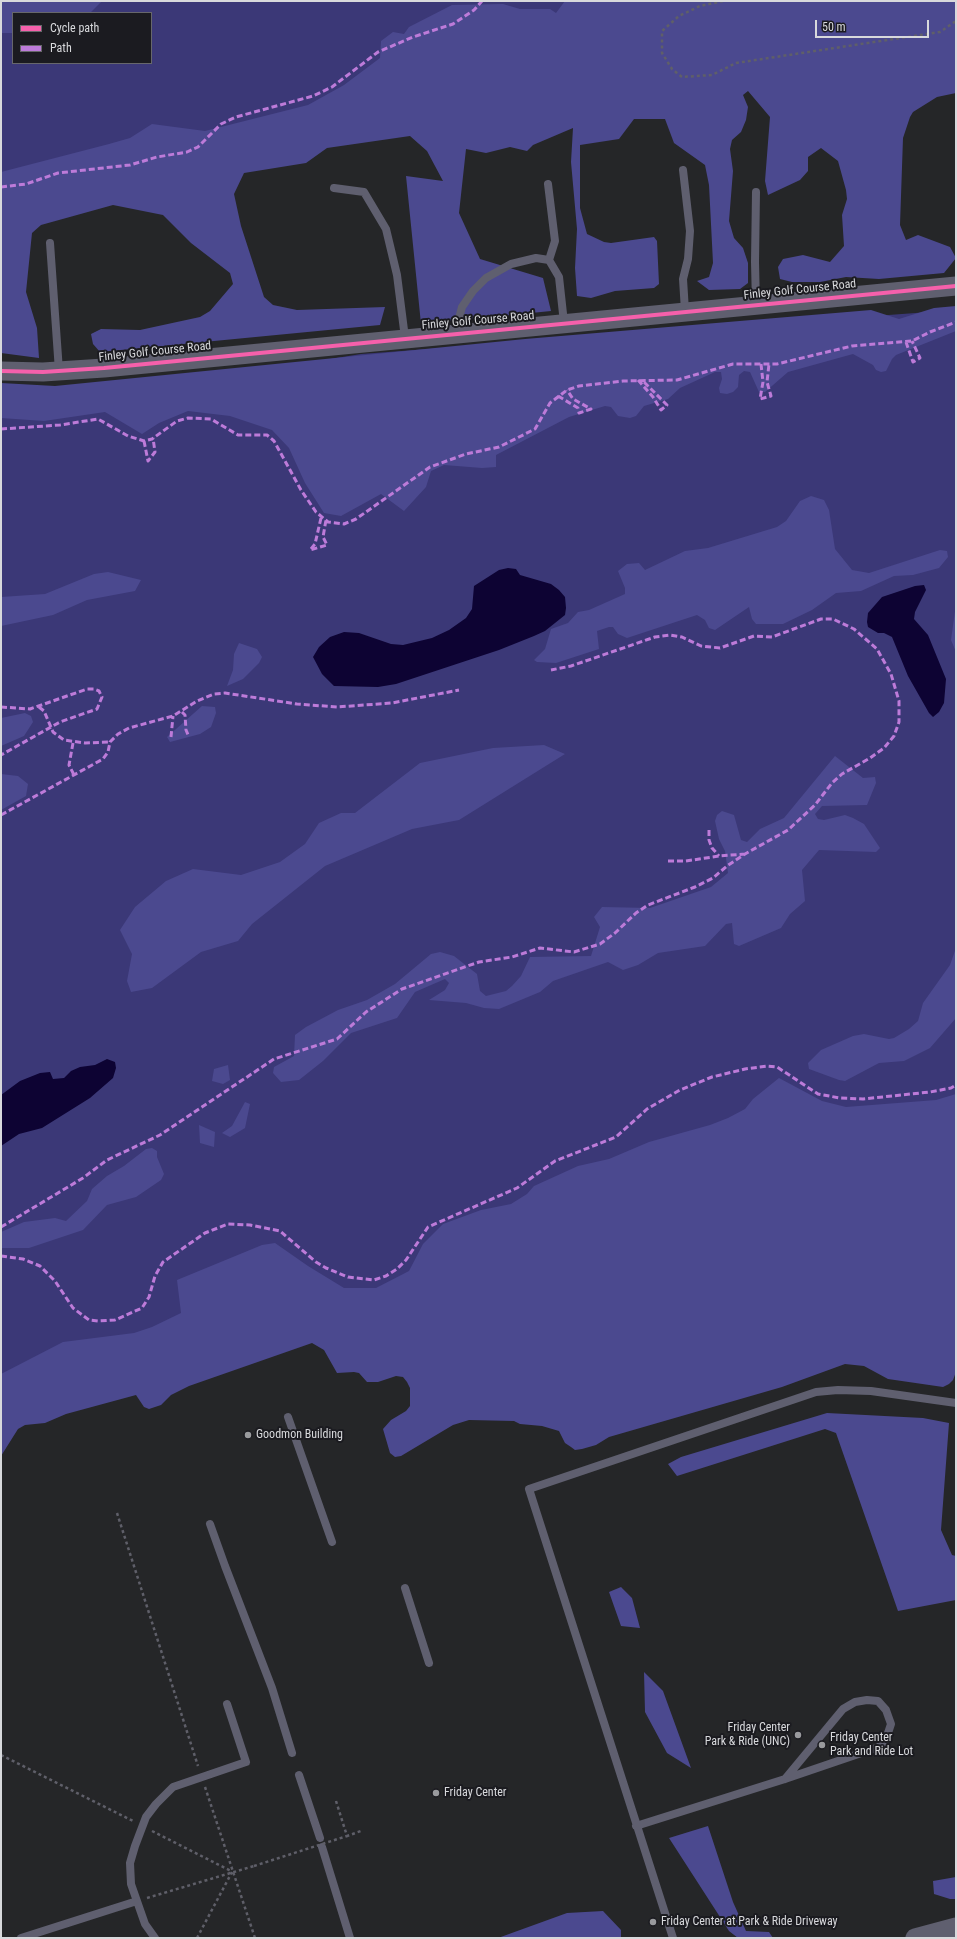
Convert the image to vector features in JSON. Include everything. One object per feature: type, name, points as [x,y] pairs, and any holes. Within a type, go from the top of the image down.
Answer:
[{"type":"street","name":"Finley Golf Course Road","points":[[1,371],[59,371],[956,286]]},
{"type":"street","points":[[915,1938],[956,1927]]},
{"type":"lane","points":[[683,170],[690,231],[688,259],[683,279],[685,312]]},
{"type":"lane","points":[[548,184],[555,241],[549,260]]},
{"type":"lane","points":[[334,188],[364,192],[386,229],[397,275],[405,338]]},
{"type":"lane","points":[[756,192],[756,305]]},
{"type":"lane","points":[[50,242],[59,371]]},
{"type":"lane","points":[[455,333],[462,307],[473,291],[486,278],[511,264],[536,258],[549,260],[560,277],[564,323]]},
{"type":"lane","points":[[673,1938],[528,1489],[816,1392],[838,1390],[871,1391],[956,1403]]},
{"type":"lane","points":[[288,1417],[332,1542]]},
{"type":"lane","points":[[210,1524],[224,1566],[272,1688],[292,1754]]},
{"type":"lane","points":[[406,1588],[429,1663]]},
{"type":"lane","points":[[636,1826],[785,1779],[879,1747],[886,1739],[891,1724],[886,1710],[878,1701],[867,1700],[855,1702],[843,1709],[785,1779]]},
{"type":"lane","points":[[155,1938],[145,1924],[131,1884],[130,1863],[146,1817],[172,1787],[246,1762],[227,1704]]},
{"type":"lane","points":[[299,1776],[320,1838]]},
{"type":"lane","points":[[322,1847],[350,1938]]},
{"type":"lane","points":[[21,1938],[137,1901]]},
{"type":"path","points":[[722,1],[700,6],[679,16],[662,31],[662,53],[672,69],[682,77],[712,75],[736,64],[940,32],[956,21]]},
{"type":"path","points":[[117,1513],[201,1776],[255,1938]]},
{"type":"path","points":[[1,1755],[232,1871]]},
{"type":"path","points":[[336,1801],[347,1836]]},
{"type":"path","points":[[137,1901],[232,1871],[254,1866],[361,1831]]},
{"type":"path","points":[[198,1938],[232,1871]]},
{"type":"shaded area","points":[[1,1],[956,1],[956,31],[1,205]]},
{"type":"shaded area","points":[[1,1],[102,1],[91,12],[12,12],[12,33],[1,33]]},
{"type":"shaded area","points":[[565,1],[956,1],[956,93],[937,97],[913,112],[910,117],[903,138],[900,225],[906,240],[918,235],[950,247],[956,258],[944,273],[879,279],[846,277],[820,282],[792,282],[780,279],[778,267],[783,259],[803,255],[830,262],[844,246],[842,215],[847,199],[846,190],[838,161],[821,148],[808,157],[808,171],[800,180],[768,195],[765,181],[770,117],[748,91],[743,95],[748,107],[746,120],[741,132],[732,140],[730,149],[733,171],[729,221],[734,238],[743,248],[748,263],[748,283],[740,289],[709,290],[697,281],[709,277],[713,263],[709,185],[705,165],[674,143],[665,119],[634,119],[619,139],[580,145],[580,208],[587,234],[604,242],[611,243],[654,237],[657,241],[659,284],[654,288],[615,291],[591,298],[577,296],[575,268],[577,229],[571,162],[573,128],[533,145],[527,151],[510,147],[486,153],[466,149],[459,213],[480,259],[543,278],[551,311],[421,324],[406,176],[443,181],[427,151],[410,136],[327,148],[306,163],[244,173],[234,194],[241,226],[264,297],[273,305],[297,310],[385,307],[380,325],[100,352],[93,344],[91,334],[101,329],[140,330],[200,317],[210,311],[233,284],[230,273],[191,243],[163,215],[113,205],[41,225],[32,233],[26,292],[37,328],[39,358],[1,353],[1,172],[130,138],[152,124],[205,131],[308,105],[344,85],[380,58],[381,41],[393,32],[404,34],[409,27],[452,5],[503,4],[520,9],[550,9],[556,13]]},
{"type":"shaded area","points":[[956,306],[956,331],[896,355],[892,359],[886,371],[881,372],[876,370],[873,365],[853,354],[788,372],[765,392],[759,392],[750,372],[744,371],[739,375],[738,387],[733,392],[727,394],[720,393],[719,388],[722,379],[721,372],[715,372],[680,388],[668,399],[644,406],[636,416],[630,418],[618,416],[611,407],[605,406],[569,417],[496,455],[496,467],[482,468],[444,465],[431,471],[426,487],[404,511],[381,494],[341,516],[324,513],[305,483],[289,448],[272,430],[230,416],[188,411],[159,423],[142,434],[105,412],[44,421],[1,418],[1,383],[55,386],[525,339],[871,310],[899,319],[934,308]]},
{"type":"shaded area","points":[[956,310],[956,1138],[1,1420],[1,388],[18,390],[218,377],[361,354]]},
{"type":"shaded area","points":[[811,496],[824,500],[829,510],[835,549],[852,570],[869,573],[940,550],[947,551],[948,557],[939,568],[913,575],[894,576],[861,591],[836,593],[812,610],[783,624],[756,624],[752,619],[749,607],[715,630],[709,628],[705,620],[697,615],[627,638],[618,634],[613,627],[609,627],[597,631],[599,649],[556,663],[537,662],[534,660],[545,649],[551,629],[568,623],[578,612],[589,610],[625,594],[625,588],[618,571],[627,564],[639,563],[645,570],[685,551],[708,548],[777,527],[786,521],[800,501]]},
{"type":"shaded area","points":[[508,568],[516,569],[520,575],[551,584],[559,590],[565,597],[565,615],[545,631],[499,650],[396,684],[378,687],[334,686],[322,674],[313,657],[319,647],[330,637],[344,632],[359,633],[391,644],[403,645],[432,638],[449,630],[466,618],[472,609],[474,586],[499,570]]},
{"type":"shaded area","points":[[108,572],[141,580],[135,591],[87,600],[53,615],[1,626],[1,597],[45,594],[94,574]]},
{"type":"shaded area","points":[[924,585],[926,590],[915,612],[914,619],[928,635],[946,679],[944,703],[939,712],[933,717],[929,713],[908,676],[892,637],[884,633],[878,633],[868,627],[867,622],[868,613],[882,597],[915,586]]},
{"type":"shaded area","points":[[956,604],[956,652],[951,640]]},
{"type":"shaded area","points":[[239,643],[257,649],[262,657],[259,663],[243,679],[227,686],[233,670],[234,654]]},
{"type":"shaded area","points":[[202,706],[215,707],[216,713],[211,727],[200,734],[170,742],[167,737]]},
{"type":"shaded area","points":[[25,713],[31,716],[33,722],[24,736],[1,746],[1,718]]},
{"type":"shaded area","points":[[544,745],[565,754],[459,820],[412,829],[325,866],[252,924],[238,941],[201,952],[152,988],[131,992],[127,981],[132,954],[120,930],[135,907],[166,881],[193,869],[241,875],[280,862],[305,844],[319,823],[341,813],[355,813],[420,763],[493,748]]},
{"type":"shaded area","points":[[835,756],[863,778],[875,777],[876,783],[867,805],[822,806],[815,814],[818,819],[824,820],[845,815],[853,818],[864,824],[880,848],[876,852],[819,850],[802,870],[805,901],[790,914],[781,928],[739,946],[734,944],[732,923],[726,924],[705,946],[658,953],[638,965],[623,970],[608,962],[553,981],[540,992],[499,1009],[484,1008],[466,1003],[429,1000],[445,990],[449,983],[445,979],[415,992],[397,1018],[351,1033],[323,1061],[299,1080],[281,1082],[273,1073],[274,1067],[294,1056],[295,1035],[306,1027],[338,1010],[367,1000],[395,984],[431,954],[440,952],[454,956],[477,974],[480,991],[486,996],[506,991],[512,986],[521,976],[530,957],[591,956],[600,927],[594,917],[602,907],[650,908],[711,887],[728,873],[725,851],[719,839],[715,821],[717,815],[722,811],[734,815],[741,840],[747,842],[760,829],[784,818]]},
{"type":"shaded area","points":[[1,774],[18,776],[28,784],[26,796],[1,810]]},
{"type":"shaded area","points":[[956,948],[956,1018],[930,1048],[904,1061],[879,1063],[845,1081],[809,1069],[808,1063],[821,1050],[853,1036],[864,1034],[889,1039],[894,1038],[909,1029],[918,1021],[923,1003],[950,965]]},
{"type":"shaded area","points":[[107,1059],[115,1062],[116,1068],[113,1078],[90,1098],[42,1128],[19,1134],[1,1146],[1,1095],[20,1081],[40,1073],[50,1072],[53,1079],[64,1078],[71,1071],[80,1067],[95,1065]]},
{"type":"shaded area","points":[[228,1065],[230,1080],[223,1084],[212,1081],[214,1069]]},
{"type":"shaded area","points":[[779,1078],[822,1101],[846,1107],[936,1100],[956,1094],[956,1372],[953,1380],[949,1384],[943,1387],[888,1379],[864,1366],[845,1364],[782,1387],[609,1437],[596,1445],[582,1449],[575,1450],[565,1443],[559,1431],[542,1426],[520,1424],[514,1421],[469,1420],[453,1425],[401,1456],[395,1457],[390,1453],[383,1429],[391,1420],[406,1411],[410,1406],[410,1388],[407,1382],[403,1377],[396,1376],[378,1382],[367,1382],[359,1373],[337,1373],[324,1350],[312,1343],[189,1386],[171,1395],[161,1405],[149,1409],[144,1407],[136,1395],[66,1414],[45,1423],[25,1425],[18,1429],[1,1456],[1,1374],[63,1342],[134,1333],[152,1327],[181,1313],[177,1280],[262,1245],[275,1243],[308,1266],[344,1288],[376,1288],[409,1271],[423,1244],[443,1224],[481,1210],[511,1204],[527,1194],[534,1186],[578,1166],[609,1159],[649,1142],[710,1125],[728,1118],[745,1109],[753,1099]]},
{"type":"shaded area","points":[[245,1102],[250,1104],[245,1128],[230,1137],[222,1133],[232,1126]]},
{"type":"shaded area","points":[[199,1125],[215,1132],[214,1147],[200,1143]]},
{"type":"shaded area","points":[[152,1148],[157,1151],[157,1157],[164,1174],[161,1180],[136,1197],[107,1205],[83,1230],[29,1248],[1,1248],[1,1232],[24,1222],[55,1218],[66,1221],[87,1201],[92,1189],[107,1176],[124,1166],[146,1149]]},
{"type":"shaded area","points":[[827,1413],[923,1418],[949,1423],[941,1530],[952,1555],[956,1556],[956,1600],[898,1611],[836,1433],[825,1429],[677,1476],[668,1464],[681,1457]]},
{"type":"shaded area","points":[[621,1587],[632,1598],[640,1628],[621,1626],[609,1592]]},
{"type":"shaded area","points":[[644,1672],[663,1691],[691,1768],[667,1753],[645,1712]]},
{"type":"shaded area","points":[[708,1826],[733,1902],[746,1931],[769,1932],[773,1938],[738,1938],[729,1931],[669,1838]]},
{"type":"shaded area","points":[[956,1877],[956,1899],[950,1899],[934,1894],[933,1881]]},
{"type":"shaded area","points":[[603,1911],[621,1930],[621,1938],[498,1938],[567,1913]]},
{"type":"marked path","points":[[1,187],[26,184],[58,173],[130,165],[157,157],[187,152],[198,147],[221,124],[236,117],[313,96],[332,87],[378,52],[413,37],[453,24],[474,10],[482,1]]},
{"type":"marked path","points":[[1,429],[60,425],[98,419],[128,436],[144,441],[152,439],[177,421],[188,418],[211,419],[238,435],[267,435],[274,441],[301,490],[316,512],[328,522],[344,524],[356,519],[430,467],[466,454],[499,447],[535,429],[550,403],[567,390],[579,386],[623,381],[677,380],[733,364],[777,364],[852,346],[912,341],[956,322]]},
{"type":"marked path","points":[[906,342],[913,362],[920,358],[912,341]]},
{"type":"marked path","points":[[761,364],[763,382],[760,399],[771,396],[767,382],[769,364]]},
{"type":"marked path","points":[[638,380],[653,397],[661,410],[667,405],[643,381]]},
{"type":"marked path","points":[[558,396],[578,408],[579,413],[591,409],[573,399],[567,390]]},
{"type":"marked path","points":[[144,441],[148,461],[155,452],[153,438]]},
{"type":"marked path","points":[[321,518],[315,544],[310,550],[327,545],[323,537],[326,520]]},
{"type":"marked path","points":[[1,1227],[83,1178],[107,1160],[160,1135],[274,1059],[337,1039],[366,1012],[402,989],[479,962],[512,957],[540,948],[574,952],[600,944],[615,933],[636,913],[648,905],[695,887],[713,878],[745,854],[788,830],[815,805],[832,783],[842,774],[884,748],[894,736],[899,722],[899,701],[891,674],[877,649],[854,629],[833,619],[821,619],[772,637],[754,636],[720,648],[701,646],[682,637],[670,635],[655,637],[571,666],[551,670]]},
{"type":"marked path","points":[[1,707],[30,709],[87,689],[99,691],[102,697],[97,709],[60,722],[1,755]]},
{"type":"marked path","points":[[1,815],[103,759],[108,752],[110,742],[118,734],[129,728],[173,716],[197,701],[214,694],[225,693],[297,704],[337,707],[392,703],[459,690]]},
{"type":"marked path","points":[[39,707],[44,711],[53,732],[64,740],[85,743],[110,742]]},
{"type":"marked path","points":[[182,712],[185,715],[186,730],[189,737]]},
{"type":"marked path","points":[[171,737],[173,716]]},
{"type":"marked path","points":[[73,743],[69,765],[74,775]]},
{"type":"marked path","points":[[709,830],[709,840],[712,848],[719,856]]},
{"type":"marked path","points":[[668,861],[686,861],[745,854]]},
{"type":"marked path","points":[[1,1256],[23,1259],[40,1266],[55,1281],[73,1308],[89,1320],[98,1321],[115,1320],[142,1308],[149,1297],[155,1276],[163,1262],[205,1233],[228,1224],[250,1225],[280,1231],[316,1262],[326,1268],[348,1277],[374,1280],[386,1276],[397,1269],[406,1260],[428,1227],[517,1188],[555,1161],[616,1137],[647,1109],[680,1090],[712,1077],[745,1069],[767,1066],[777,1067],[818,1094],[840,1098],[863,1099],[930,1092],[951,1088],[956,1085]]},
{"type":"cycle path","points":[[1,371],[43,372],[104,368],[956,286]]},
{"type":"place","name":"Goodmon Building","points":[[248,1435]]},
{"type":"place","name":"Friday Center Park & Ride (UNC)","points":[[798,1735]]},
{"type":"place","name":"Friday Center Park and Ride Lot","points":[[822,1745]]},
{"type":"place","name":"Friday Center","points":[[436,1793]]},
{"type":"place","name":"Friday Center at Park & Ride Driveway","points":[[653,1922]]}]
